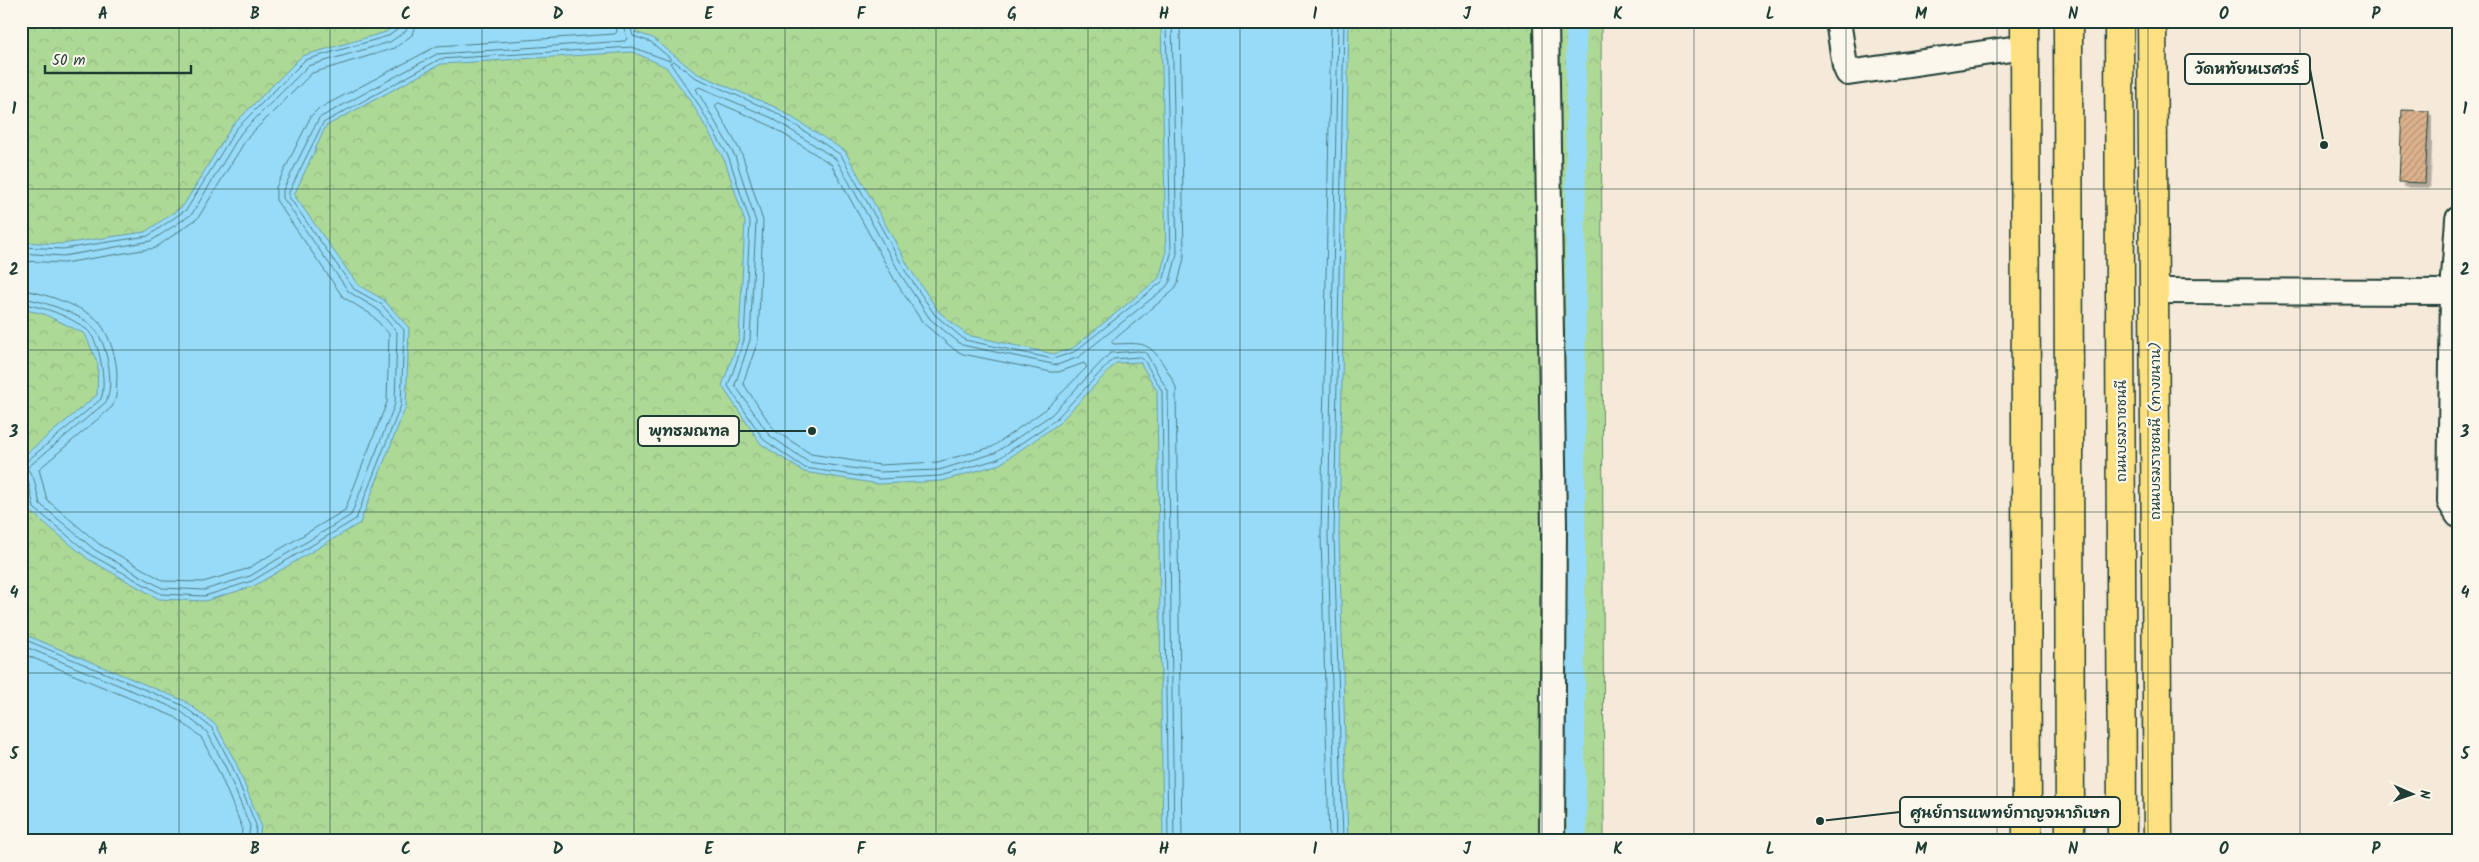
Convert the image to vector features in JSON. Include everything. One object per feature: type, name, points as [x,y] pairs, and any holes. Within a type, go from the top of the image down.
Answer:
[{"type":"main road","points":[[2068,21],[2070,841]]},
{"type":"main road","name":"ถนนบรมราชชนนี","points":[[2119,21],[2122,841]]},
{"type":"main road","name":"ถนนบรมราชชนนี (ทางขนาน)","points":[[2152,21],[2158,841]]},
{"type":"main road","points":[[2025,34],[2027,841]]},
{"type":"street","points":[[1546,21],[1554,525],[1552,841]]},
{"type":"street","points":[[1838,21],[1844,66],[1848,73],[2025,34]]},
{"type":"street","points":[[2458,219],[2450,502],[2458,515]]},
{"type":"street","points":[[2154,291],[2456,292]]},
{"type":"green space","points":[[21,21],[1601,21],[1604,841],[21,841]]},
{"type":"water","points":[[400,21],[629,21],[641,27],[635,32],[653,38],[696,73],[777,108],[845,151],[910,269],[939,312],[967,335],[1054,354],[1073,348],[1159,278],[1166,254],[1161,21],[1349,21],[1339,535],[1348,841],[1163,841],[1157,391],[1140,362],[1116,363],[1058,424],[1000,464],[942,481],[879,484],[804,472],[761,444],[722,386],[739,339],[745,222],[725,161],[693,105],[666,67],[633,52],[441,64],[326,126],[294,195],[358,285],[384,300],[409,328],[406,406],[360,523],[254,586],[205,601],[159,599],[88,559],[29,510],[21,470],[21,458],[97,395],[98,364],[85,334],[44,314],[21,309],[21,242],[62,244],[145,232],[183,206],[232,126],[302,56],[386,32]]},
{"type":"water","points":[[21,633],[185,701],[216,725],[236,763],[261,825],[259,841],[21,841]]},
{"type":"building","points":[[2402,110],[2429,111],[2425,183],[2399,182]]},
{"type":"waterway","points":[[1576,21],[1575,749],[1577,841]]},
{"type":"place","name":"วัดหทัยนเรศวร์","points":[[2324,145]]},
{"type":"place","name":"พุทธมณฑล","points":[[812,431]]},
{"type":"place","name":"ศูนย์การแพทย์กาญจนาภิเษก","points":[[1820,821]]}]
